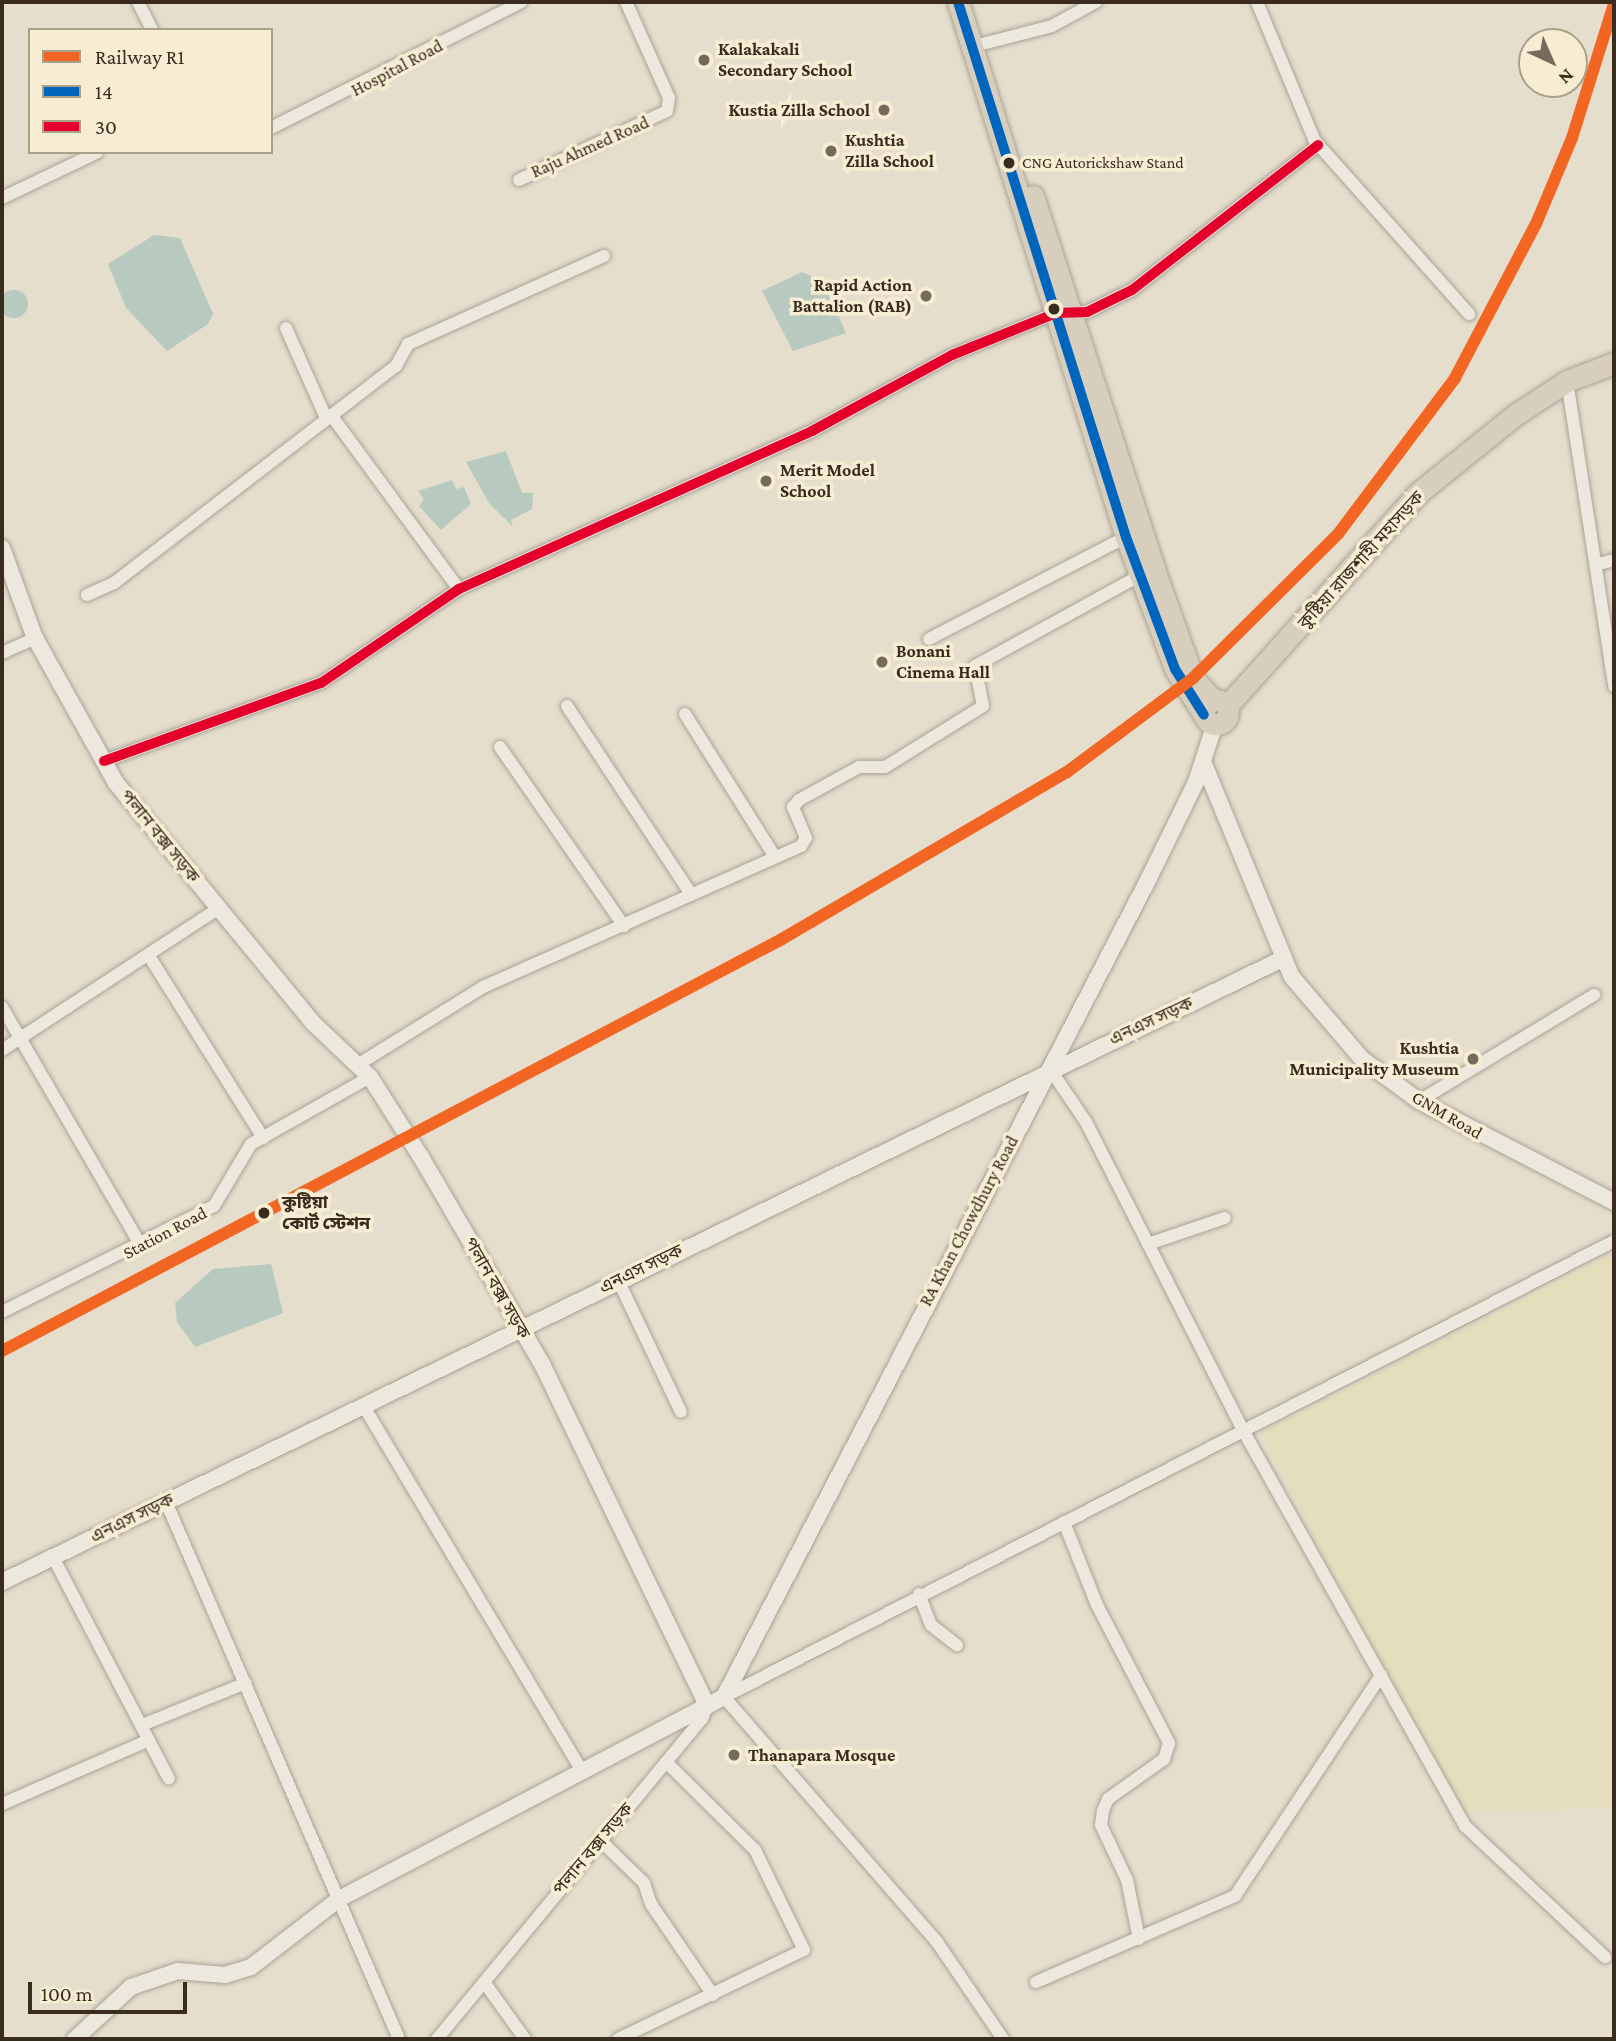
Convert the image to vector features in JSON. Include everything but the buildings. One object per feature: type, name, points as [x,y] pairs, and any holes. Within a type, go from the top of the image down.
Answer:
[{"type":"highway","points":[[958,2],[1065,313]]},
{"type":"highway","points":[[968,2],[1116,478],[1160,608],[1193,678],[1215,711]]},
{"type":"highway","name":"কুষ্টিয়া রাজশাহী মহাসড়ক","points":[[1215,711],[1405,506],[1479,442],[1567,381],[1614,363]]},
{"type":"highway","points":[[1116,478],[1126,537],[1139,576],[1160,608]]},
{"type":"street","points":[[138,2],[151,28]]},
{"type":"street","name":"Hospital Road","points":[[273,127],[521,2]]},
{"type":"street","name":"Raju Ahmed Road","points":[[519,180],[667,111],[669,97],[625,2]]},
{"type":"street","points":[[982,44],[1052,26],[1096,2]]},
{"type":"street","points":[[1257,2],[1318,145],[1469,314]]},
{"type":"street","points":[[104,761],[321,683],[459,589],[734,467],[952,355],[1132,290],[1318,145]]},
{"type":"street","points":[[2,198],[94,154]]},
{"type":"street","points":[[87,595],[114,583],[396,366],[408,344],[604,256]]},
{"type":"street","points":[[286,328],[329,417],[459,589]]},
{"type":"street","points":[[1567,381],[1599,564],[1614,686]]},
{"type":"street","points":[[929,639],[1126,537]]},
{"type":"street","name":"পলান বক্স সড়ক","points":[[2,548],[35,638],[104,761],[312,1022],[370,1077],[521,1328],[707,1706],[666,1762],[437,2039]]},
{"type":"street","points":[[1599,564],[1614,560]]},
{"type":"street","points":[[359,1064],[483,987],[624,926],[805,842],[793,807],[799,800],[859,767],[885,767],[983,706],[975,666],[1139,576]]},
{"type":"street","points":[[2,653],[35,638]]},
{"type":"street","points":[[568,706],[691,894]]},
{"type":"street","name":"RA Khan Chowdhury Road","points":[[724,1697],[1050,1069],[1203,764],[1215,711]]},
{"type":"street","points":[[685,714],[775,857]]},
{"type":"street","points":[[499,747],[624,926]]},
{"type":"street","name":"GNM Road","points":[[1203,764],[1282,959],[1362,1059],[1419,1101],[1614,1202]]},
{"type":"street","points":[[2,1049],[149,956],[219,908]]},
{"type":"street","points":[[149,956],[262,1138]]},
{"type":"street","name":"এনএস সড়ক","points":[[2,1582],[1050,1069],[1282,959]]},
{"type":"street","points":[[1419,1101],[1594,995]]},
{"type":"street","points":[[2,1007],[141,1246]]},
{"type":"street","points":[[1050,1069],[1086,1122],[1244,1432],[1465,1826],[1605,1957]]},
{"type":"street","name":"Station Road","points":[[2,1312],[141,1246],[214,1206],[250,1144],[370,1077]]},
{"type":"street","points":[[1148,1244],[1225,1218]]},
{"type":"street","points":[[75,2039],[131,1987],[178,1971],[225,1975],[251,1967],[339,1899],[581,1769],[1614,1241]]},
{"type":"street","points":[[618,1280],[681,1412]]},
{"type":"street","points":[[363,1405],[581,1769]]},
{"type":"street","points":[[166,1502],[399,2039]]},
{"type":"street","points":[[1063,1522],[1097,1605],[1169,1743],[1164,1759],[1108,1799],[1103,1811],[1101,1825],[1127,1880],[1139,1939]]},
{"type":"street","points":[[53,1557],[169,1779]]},
{"type":"street","points":[[919,1594],[932,1625],[957,1645]]},
{"type":"street","points":[[1036,1982],[1235,1896],[1381,1675]]},
{"type":"street","points":[[142,1725],[246,1683]]},
{"type":"street","points":[[724,1697],[830,1823],[937,1942],[1003,2039]]},
{"type":"street","points":[[2,1804],[149,1740]]},
{"type":"street","points":[[618,2039],[801,1955],[804,1943],[755,1850],[666,1762]]},
{"type":"street","points":[[600,1840],[644,1883],[650,1904],[713,1995]]},
{"type":"street","points":[[484,1982],[525,2039]]},
{"type":"shaded area","points":[[154,235],[180,238],[213,314],[208,324],[167,351],[126,308],[108,264]]},
{"type":"shaded area","points":[[802,272],[822,280],[846,333],[793,351],[762,291]]},
{"type":"shaded area","points":[[14,290],[24,294],[28,304],[24,314],[14,318],[4,314],[0,304],[4,294]]},
{"type":"shaded area","points":[[506,451],[522,493],[533,493],[532,509],[511,520],[513,527],[489,503],[466,462]]},
{"type":"shaded area","points":[[452,480],[456,489],[464,487],[471,504],[441,530],[419,506],[424,499],[418,491]]},
{"type":"shaded area","points":[[1614,1253],[1614,1808],[1457,1812],[1260,1432]]},
{"type":"shaded area","points":[[271,1264],[283,1313],[195,1347],[177,1322],[175,1303],[213,1269]]},
{"type":"rail line","name":"R1","points":[[2,1351],[782,939],[1067,772],[1193,678],[1338,534],[1455,378],[1536,224],[1572,138],[1614,4]]},
{"type":"transit line","name":"14","points":[[958,2],[1126,537],[1175,669],[1204,715]]},
{"type":"transit line","name":"30","points":[[104,761],[321,683],[459,589],[812,431],[952,355],[1056,313],[1087,312],[1132,290],[1318,145]]},
{"type":"place","name":"Kalakakali Secondary School","points":[[704,60]]},
{"type":"place","name":"Kustia Zilla School","points":[[884,110]]},
{"type":"place","name":"Kushtia Zilla School","points":[[831,151]]},
{"type":"place","name":"CNG Autorickshaw Stand","points":[[1009,163]]},
{"type":"place","name":"Rapid Action Battalion (RAB)","points":[[926,296]]},
{"type":"place","name":"Merit Model School","points":[[766,481]]},
{"type":"place","name":"Bonani Cinema Hall","points":[[882,662]]},
{"type":"place","name":"Kushtia Municipality Museum","points":[[1473,1059]]},
{"type":"place","name":"কুষ্টিয়া কোর্ট স্টেশন","points":[[264,1213]]},
{"type":"place","name":"Thanapara Mosque","points":[[734,1755]]}]
